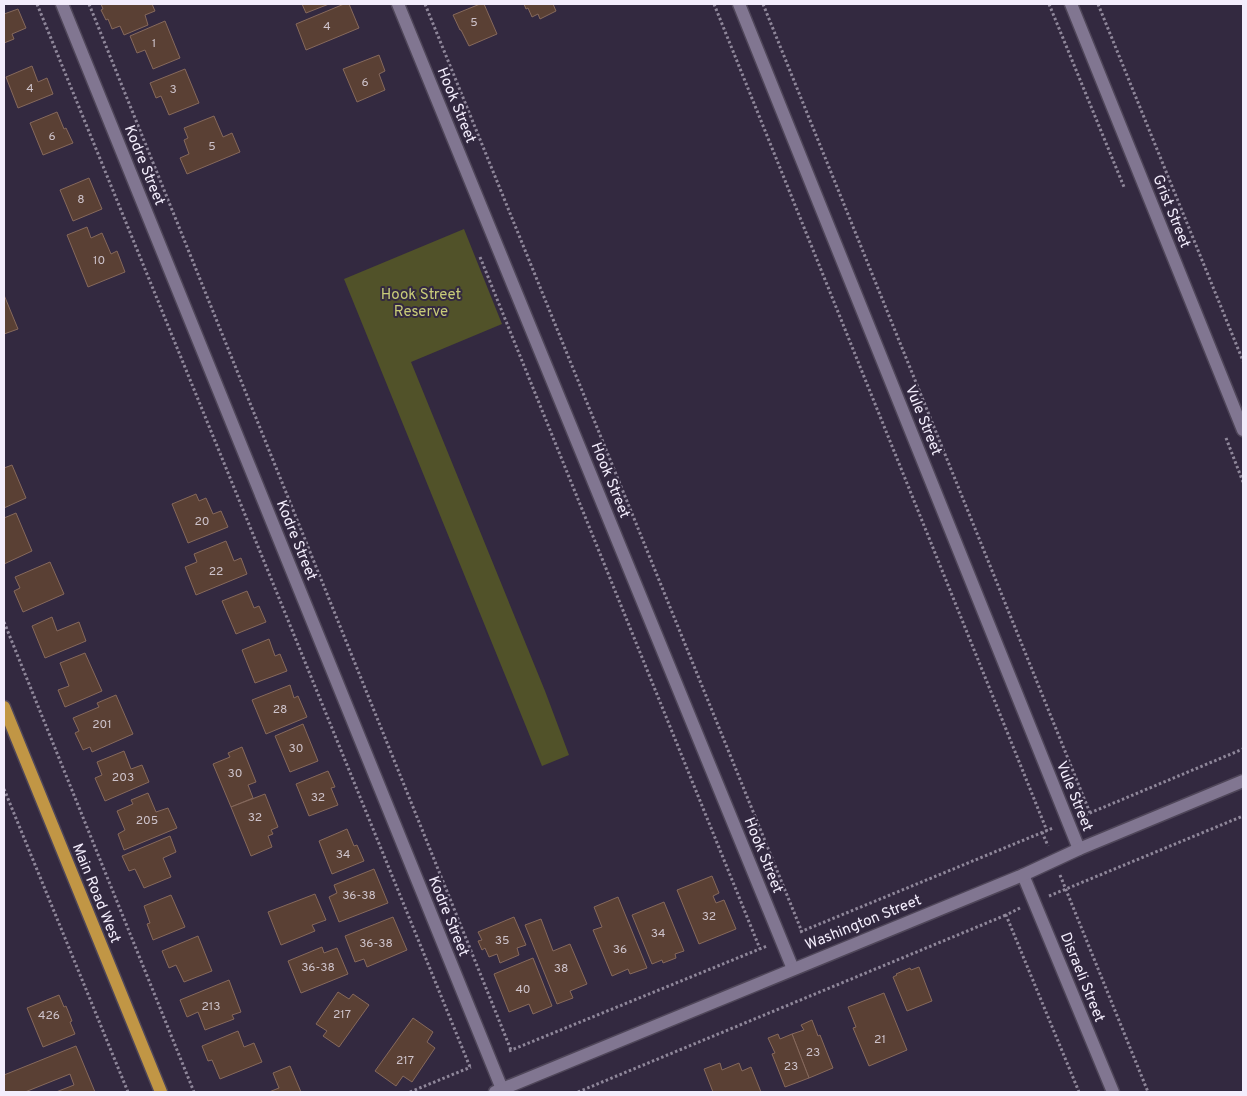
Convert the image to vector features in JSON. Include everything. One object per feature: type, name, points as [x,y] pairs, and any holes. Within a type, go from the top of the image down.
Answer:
[{"type":"main road","name":"Main Road West","points":[[4,707],[160,1092]]},
{"type":"street","name":"Kodre Street","points":[[62,4],[490,1059],[498,1091]]},
{"type":"street","name":"Hook Street","points":[[398,4],[794,968]]},
{"type":"street","name":"Vule Street","points":[[739,4],[1079,849]]},
{"type":"street","name":"Grist Street","points":[[1071,4],[1243,430]]},
{"type":"street","name":"Washington Street","points":[[498,1091],[1243,782]]},
{"type":"street","name":"Disraeli Street","points":[[1022,875],[1113,1092]]},
{"type":"path","points":[[37,4],[470,1067]]},
{"type":"path","points":[[89,4],[511,1050]]},
{"type":"path","points":[[426,4],[802,932]]},
{"type":"path","points":[[714,4],[1047,831]]},
{"type":"path","points":[[763,4],[1090,813]]},
{"type":"path","points":[[1098,4],[1243,361]]},
{"type":"path","points":[[479,254],[760,949]]},
{"type":"path","points":[[4,622],[194,1092]]},
{"type":"path","points":[[410,1092],[1243,749]]},
{"type":"path","points":[[4,789],[128,1092]]},
{"type":"path","points":[[578,1092],[1243,816]]},
{"type":"path","points":[[1042,832],[1148,1092]]},
{"type":"path","points":[[1006,915],[1079,1092]]},
{"type":"green space","name":"Hook Street Reserve","points":[[464,229],[502,324],[411,362],[545,691],[569,755],[542,766],[344,279]]},
{"type":"building","points":[[101,4],[152,4],[155,11],[145,15],[148,25],[124,35],[120,26],[112,29],[108,19],[106,20],[101,10],[103,9]]},
{"type":"building","points":[[302,4],[329,4],[306,13]]},
{"type":"building","points":[[344,4],[349,4],[359,28],[306,50],[296,24]]},
{"type":"building","points":[[484,4],[497,34],[469,46],[453,15]]},
{"type":"building","points":[[524,4],[553,4],[556,11],[540,19],[538,14],[532,17]]},
{"type":"building","points":[[18,9],[26,28],[12,34],[14,39],[4,43],[4,14]]},
{"type":"building","points":[[165,21],[180,58],[153,69],[145,50],[137,53],[130,36]]},
{"type":"building","points":[[379,55],[385,71],[379,74],[385,90],[357,102],[343,69]]},
{"type":"building","points":[[32,66],[38,82],[47,78],[53,94],[18,108],[6,77]]},
{"type":"building","points":[[185,69],[199,103],[169,115],[161,96],[156,98],[150,83]]},
{"type":"building","points":[[57,112],[64,129],[66,128],[73,143],[43,155],[30,123]]},
{"type":"building","points":[[214,116],[223,137],[232,133],[240,152],[187,174],[180,158],[189,154],[184,140],[188,138],[184,128]]},
{"type":"building","points":[[89,178],[102,209],[73,221],[60,190]]},
{"type":"building","points":[[87,227],[91,238],[102,233],[111,254],[117,251],[125,272],[88,287],[67,235]]},
{"type":"building","points":[[4,295],[18,329],[4,334]]},
{"type":"building","points":[[12,465],[26,498],[4,508],[4,468]]},
{"type":"building","points":[[196,494],[199,501],[206,498],[213,514],[221,511],[228,527],[188,543],[172,504]]},
{"type":"building","points":[[16,513],[32,551],[4,564],[4,518]]},
{"type":"building","points":[[226,541],[234,561],[241,558],[247,574],[196,595],[185,567],[197,562],[194,554]]},
{"type":"building","points":[[50,562],[64,594],[23,612],[14,591],[20,588],[15,577]]},
{"type":"building","points":[[247,591],[254,608],[259,606],[266,622],[236,634],[222,601]]},
{"type":"building","points":[[52,617],[57,631],[79,622],[86,641],[45,658],[32,626]]},
{"type":"building","points":[[269,639],[275,656],[280,654],[287,671],[255,683],[242,650]]},
{"type":"building","points":[[85,653],[102,691],[65,707],[58,690],[69,686],[60,663]]},
{"type":"building","points":[[290,685],[294,698],[298,696],[307,717],[266,734],[252,700]]},
{"type":"building","points":[[116,695],[133,734],[92,752],[90,747],[83,750],[75,733],[79,731],[73,718],[99,707],[97,703]]},
{"type":"building","points":[[303,724],[318,761],[290,772],[275,736]]},
{"type":"building","points":[[242,747],[256,782],[248,785],[253,798],[231,807],[213,764],[230,757],[228,753]]},
{"type":"building","points":[[124,751],[131,769],[142,765],[149,782],[105,801],[95,778],[102,775],[97,762]]},
{"type":"building","points":[[328,771],[335,787],[331,788],[338,805],[309,816],[296,784]]},
{"type":"building","points":[[148,793],[156,812],[168,808],[177,828],[124,850],[118,834],[125,830],[117,811],[133,804],[131,800]]},
{"type":"building","points":[[265,794],[278,827],[271,830],[273,834],[268,836],[272,847],[251,856],[231,807]]},
{"type":"building","points":[[347,829],[354,846],[357,845],[364,861],[332,874],[319,841]]},
{"type":"building","points":[[170,836],[176,852],[163,858],[171,877],[144,888],[135,869],[129,871],[122,856]]},
{"type":"building","points":[[374,869],[388,903],[339,922],[329,897],[337,893],[334,885]]},
{"type":"building","points":[[712,876],[719,893],[713,896],[716,903],[724,900],[736,929],[699,944],[677,890]]},
{"type":"building","points":[[315,894],[326,920],[312,925],[315,931],[281,945],[268,912]]},
{"type":"building","points":[[171,895],[185,927],[153,940],[147,924],[150,923],[144,906]]},
{"type":"building","points":[[618,897],[647,968],[630,974],[628,969],[612,976],[593,930],[602,927],[594,907]]},
{"type":"building","points":[[664,902],[684,951],[675,954],[676,958],[663,963],[662,960],[652,964],[632,915]]},
{"type":"building","points":[[393,917],[407,950],[367,967],[364,959],[355,962],[345,936]]},
{"type":"building","points":[[514,917],[526,945],[517,948],[519,955],[500,963],[497,954],[489,957],[485,948],[482,950],[478,941],[482,940],[478,932]]},
{"type":"building","points":[[541,919],[553,951],[570,944],[587,984],[570,991],[573,998],[557,1004],[525,925]]},
{"type":"building","points":[[198,936],[212,971],[184,982],[176,965],[169,968],[162,951]]},
{"type":"building","points":[[322,947],[324,953],[337,948],[348,974],[301,993],[288,961]]},
{"type":"building","points":[[533,958],[552,1006],[533,1014],[529,1004],[509,1012],[494,974]]},
{"type":"building","points":[[919,967],[932,1001],[907,1011],[893,977],[910,968],[911,970]]},
{"type":"building","points":[[229,980],[241,1012],[232,1015],[234,1019],[205,1030],[198,1012],[187,1017],[180,1000]]},
{"type":"building","points":[[338,992],[349,999],[353,994],[369,1005],[339,1047],[323,1036],[327,1031],[316,1024]]},
{"type":"building","points":[[884,993],[907,1050],[869,1066],[853,1028],[856,1027],[848,1007]]},
{"type":"building","points":[[59,995],[64,1007],[66,1006],[75,1034],[43,1047],[27,1008]]},
{"type":"building","points":[[413,1018],[433,1032],[427,1042],[435,1048],[412,1082],[403,1076],[396,1086],[375,1071]]},
{"type":"building","points":[[812,1020],[833,1068],[809,1078],[792,1034],[804,1030],[801,1025]]},
{"type":"building","points":[[238,1031],[244,1047],[254,1043],[262,1062],[220,1079],[212,1060],[208,1061],[202,1046]]},
{"type":"building","points":[[778,1034],[780,1039],[792,1034],[809,1078],[785,1087],[772,1054],[775,1053],[768,1038]]},
{"type":"building","points":[[76,1046],[95,1092],[56,1092],[74,1085],[70,1074],[25,1092],[4,1092],[4,1075]]},
{"type":"building","points":[[720,1063],[722,1070],[739,1063],[742,1071],[751,1067],[761,1092],[713,1092],[704,1069]]},
{"type":"building","points":[[290,1066],[301,1092],[269,1092],[279,1088],[273,1073]]}]
